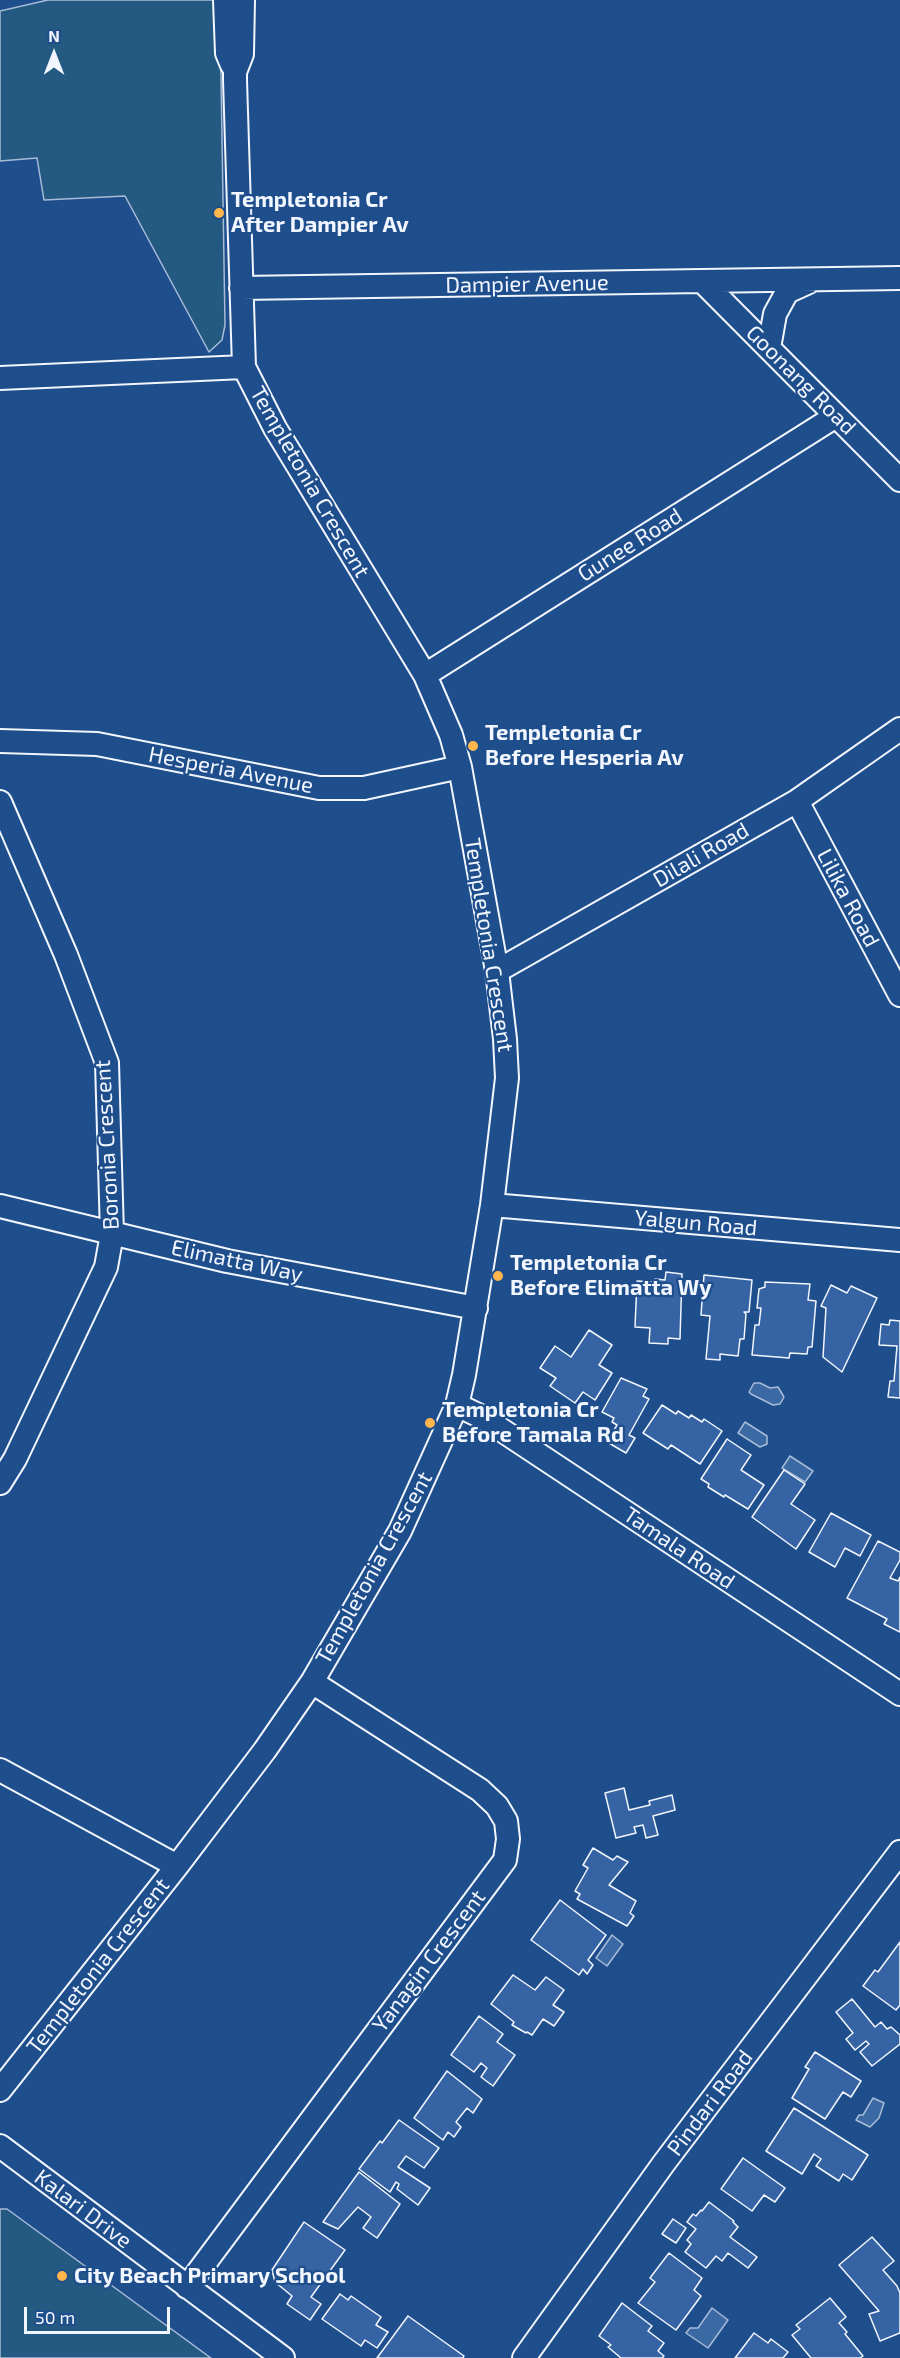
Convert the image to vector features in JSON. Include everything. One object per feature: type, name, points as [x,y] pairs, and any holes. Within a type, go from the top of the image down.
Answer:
[{"type":"street","name":"Templetonia Crescent","points":[[0,2090],[266,1750],[312,1682],[400,1531],[457,1405],[468,1357],[492,1205],[507,1078],[497,970],[460,767],[447,726],[425,675],[275,428],[244,367],[235,72],[227,53],[225,0]]},
{"type":"street","name":"Templetonia Crescent","points":[[235,72],[242,54],[243,0]]},
{"type":"street","name":"Dampier Avenue","points":[[241,288],[900,278]]},
{"type":"street","name":"Dampier Avenue","points":[[769,348],[775,314],[787,292],[813,280]]},
{"type":"street","name":"Goonang Road","points":[[702,281],[900,480]]},
{"type":"street","points":[[0,378],[244,367]]},
{"type":"street","name":"Gunee Road","points":[[425,675],[836,416]]},
{"type":"street","name":"Dilali Road","points":[[497,970],[797,801],[900,729]]},
{"type":"street","name":"Hesperia Avenue","points":[[0,741],[97,744],[319,789],[364,788],[460,767]]},
{"type":"street","name":"Lilika Road","points":[[797,801],[900,995]]},
{"type":"street","name":"Boronia Crescent","points":[[0,802],[66,955],[107,1063],[112,1234],[105,1267],[15,1459],[0,1483]]},
{"type":"street","name":"Yalgun Road","points":[[492,1205],[900,1240]]},
{"type":"street","name":"Elimatta Way","points":[[0,1206],[227,1261],[476,1308]]},
{"type":"street","name":"Tamala Road","points":[[457,1405],[482,1417],[900,1694]]},
{"type":"street","name":"Yanagin Crescent","points":[[187,2287],[505,1860],[508,1839],[506,1821],[497,1806],[480,1790],[312,1682]]},
{"type":"street","points":[[0,1770],[177,1866]]},
{"type":"street","name":"Pindari Road","points":[[524,2358],[664,2163],[896,1866]]},
{"type":"street","name":"Kalari Drive","points":[[0,2146],[283,2358]]},
{"type":"shaded area","points":[[48,0],[215,0],[220,14],[225,325],[222,340],[209,352],[125,196],[44,200],[37,158],[0,161],[0,11]]},
{"type":"shaded area","points":[[754,1383],[770,1388],[778,1387],[784,1397],[780,1404],[773,1405],[751,1394],[749,1392]]},
{"type":"shaded area","points":[[745,1422],[767,1436],[767,1444],[760,1447],[738,1433]]},
{"type":"shaded area","points":[[790,1456],[813,1471],[805,1482],[782,1468]]},
{"type":"shaded area","points":[[612,1935],[623,1944],[607,1966],[596,1958]]},
{"type":"shaded area","points":[[873,2098],[884,2103],[879,2118],[870,2127],[856,2120],[859,2115],[863,2115]]},
{"type":"shaded area","name":"City Beach Primary School","points":[[0,2209],[7,2209],[211,2358],[0,2358]]},
{"type":"shaded area","points":[[712,2308],[728,2320],[708,2348],[686,2333],[690,2328],[698,2328]]},
{"type":"building","points":[[666,1272],[682,1274],[680,1339],[668,1338],[668,1344],[649,1343],[650,1328],[635,1327],[637,1281],[665,1280]]},
{"type":"building","points":[[704,1275],[752,1280],[749,1312],[744,1312],[746,1314],[744,1339],[740,1339],[738,1356],[720,1354],[720,1360],[706,1359],[710,1316],[701,1315]]},
{"type":"building","points":[[765,1282],[810,1284],[808,1300],[816,1301],[812,1347],[808,1347],[807,1354],[790,1353],[789,1358],[752,1355],[755,1325],[759,1325],[761,1308],[757,1308],[759,1289],[765,1287]]},
{"type":"building","points":[[831,1285],[847,1293],[851,1286],[877,1298],[842,1372],[823,1357],[826,1308],[821,1306]]},
{"type":"building","points":[[890,1320],[900,1321],[900,1398],[888,1397],[890,1381],[894,1381],[897,1346],[879,1345],[881,1324],[889,1325]]},
{"type":"building","points":[[589,1330],[612,1345],[599,1365],[612,1373],[595,1400],[583,1392],[575,1403],[550,1386],[556,1378],[540,1368],[555,1346],[571,1357]]},
{"type":"building","points":[[621,1378],[647,1389],[643,1396],[649,1399],[629,1435],[635,1438],[626,1453],[607,1442],[617,1425],[612,1422],[614,1418],[602,1412]]},
{"type":"building","points":[[662,1405],[676,1414],[678,1411],[689,1418],[691,1415],[702,1422],[704,1419],[722,1431],[700,1464],[671,1445],[668,1449],[643,1433]]},
{"type":"building","points":[[727,1439],[751,1455],[741,1470],[764,1485],[748,1509],[708,1487],[709,1484],[701,1479]]},
{"type":"building","points":[[784,1470],[805,1484],[791,1504],[815,1520],[796,1549],[752,1517]]},
{"type":"building","points":[[831,1513],[871,1535],[860,1556],[845,1548],[835,1567],[809,1552]]},
{"type":"building","points":[[878,1541],[900,1552],[900,1560],[890,1578],[898,1581],[900,1577],[900,1632],[884,1624],[887,1619],[847,1598]]},
{"type":"building","points":[[624,1788],[629,1810],[650,1805],[649,1801],[672,1795],[675,1810],[653,1816],[658,1835],[646,1838],[643,1825],[634,1827],[636,1833],[616,1838],[605,1793]]},
{"type":"building","points":[[593,1848],[613,1860],[617,1856],[628,1862],[609,1885],[636,1901],[630,1913],[634,1916],[627,1926],[577,1899],[580,1894],[575,1891],[588,1868],[583,1865]]},
{"type":"building","points":[[560,1900],[606,1935],[588,1960],[593,1965],[587,1974],[583,1969],[579,1975],[531,1940]]},
{"type":"building","points":[[900,1942],[900,2005],[896,2010],[863,1986],[875,1970],[878,1972]]},
{"type":"building","points":[[513,1975],[535,1990],[546,1977],[564,1990],[553,2005],[564,2012],[554,2026],[543,2019],[532,2035],[526,2033],[512,2025],[514,2022],[491,2004]]},
{"type":"building","points":[[852,1999],[875,2027],[881,2022],[887,2029],[891,2027],[900,2035],[900,2044],[872,2066],[860,2052],[869,2044],[866,2041],[855,2050],[846,2039],[853,2033],[836,2012]]},
{"type":"building","points":[[479,2016],[503,2034],[497,2042],[515,2055],[493,2086],[481,2077],[487,2068],[481,2063],[474,2072],[451,2055]]},
{"type":"building","points":[[815,2052],[861,2081],[851,2097],[843,2092],[825,2119],[792,2098],[809,2069],[805,2067]]},
{"type":"building","points":[[447,2071],[482,2099],[473,2113],[467,2108],[456,2122],[461,2127],[454,2137],[448,2132],[443,2140],[414,2118]]},
{"type":"building","points":[[794,2108],[868,2155],[852,2180],[843,2174],[839,2181],[816,2166],[821,2159],[814,2154],[802,2174],[766,2151]]},
{"type":"building","points":[[399,2120],[439,2148],[424,2168],[406,2156],[398,2167],[430,2188],[418,2205],[397,2189],[399,2184],[396,2182],[390,2192],[359,2169]]},
{"type":"building","points":[[743,2158],[785,2188],[775,2202],[764,2195],[752,2211],[721,2189]]},
{"type":"building","points":[[359,2172],[400,2204],[377,2238],[363,2228],[371,2217],[358,2207],[338,2229],[323,2222]]},
{"type":"building","points":[[709,2202],[734,2221],[738,2227],[730,2237],[757,2257],[748,2268],[728,2253],[722,2261],[716,2256],[706,2268],[685,2252],[691,2244],[687,2240],[696,2229],[687,2222],[693,2214],[696,2216],[702,2211]]},
{"type":"building","points":[[673,2219],[686,2228],[676,2243],[662,2234]]},
{"type":"building","points":[[304,2222],[345,2250],[311,2297],[321,2304],[310,2320],[287,2304],[292,2296],[275,2282],[272,2270]]},
{"type":"building","points":[[872,2237],[894,2261],[883,2270],[900,2293],[900,2333],[880,2341],[869,2314],[879,2311],[839,2265]]},
{"type":"building","points":[[669,2253],[702,2278],[694,2290],[701,2296],[676,2330],[638,2303],[655,2282],[650,2278]]},
{"type":"building","points":[[340,2294],[348,2300],[351,2296],[381,2317],[376,2325],[388,2332],[377,2348],[365,2340],[361,2346],[322,2319]]},
{"type":"building","points":[[830,2298],[846,2317],[839,2323],[863,2356],[860,2358],[811,2358],[792,2335],[800,2329],[796,2325]]},
{"type":"building","points":[[622,2303],[652,2326],[648,2331],[664,2343],[658,2351],[664,2356],[662,2358],[621,2358],[608,2347],[611,2345],[599,2336]]},
{"type":"building","points":[[408,2316],[464,2356],[463,2358],[377,2358]]},
{"type":"building","points":[[754,2333],[768,2343],[771,2339],[788,2352],[783,2358],[735,2358]]},
{"type":"place","name":"Templetonia Cr After Dampier Av","points":[[219,213]]},
{"type":"place","name":"Templetonia Cr Before Hesperia Av","points":[[473,746]]},
{"type":"place","name":"Templetonia Cr Before Elimatta Wy","points":[[498,1276]]},
{"type":"place","name":"Templetonia Cr Before Tamala Rd","points":[[430,1423]]},
{"type":"place","name":"City Beach Primary School","points":[[62,2276]]}]
